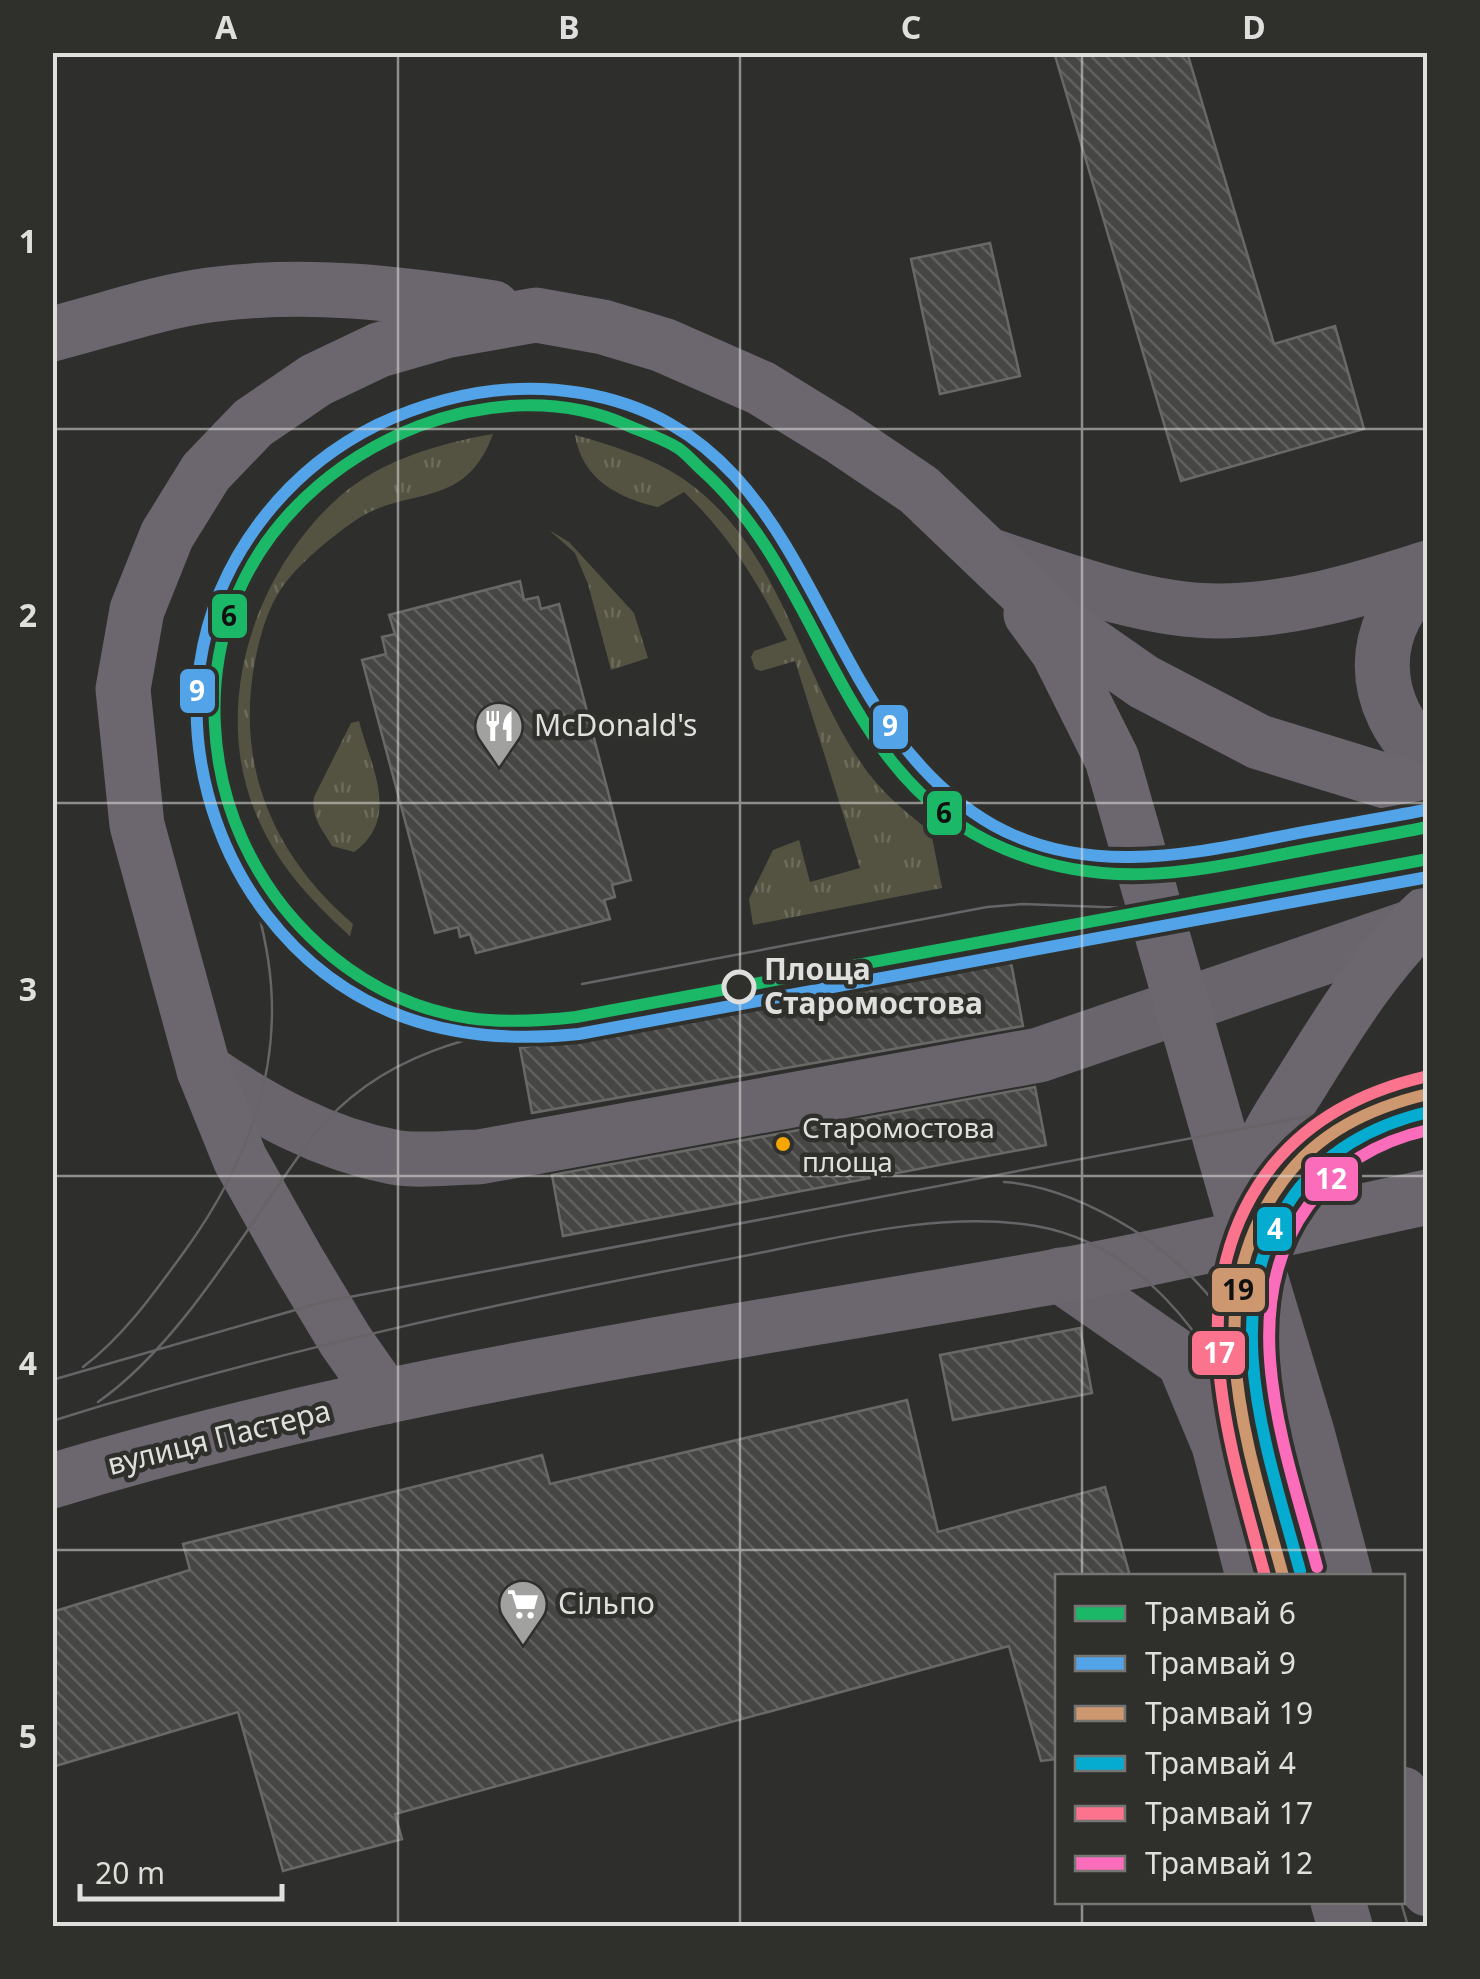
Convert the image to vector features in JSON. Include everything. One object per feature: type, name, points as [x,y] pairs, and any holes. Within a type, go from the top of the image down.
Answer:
[{"type":"main road","points":[[52,334],[205,296],[263,289],[360,290],[603,327],[663,345],[761,388],[919,490],[1055,620],[1144,682],[1259,742],[1428,794]]},
{"type":"main road","points":[[536,315],[445,330],[395,345],[316,380],[253,423],[206,472],[167,535],[137,610],[123,689],[137,825],[204,1070],[240,1159],[345,1340],[385,1397],[782,1322],[1060,1275],[1428,1197]]},
{"type":"main road","points":[[988,555],[1058,651],[1112,758],[1248,1236]]},
{"type":"main road","points":[[1248,1236],[1250,1194],[1259,1158],[1276,1124],[1346,1012],[1420,920]]},
{"type":"main road","name":"вулиця Пастера","points":[[52,1481],[385,1397]]},
{"type":"street","points":[[988,555],[1123,598],[1216,611],[1279,606],[1428,572]]},
{"type":"street","points":[[1428,572],[1395,610],[1383,640],[1381,675],[1392,710],[1428,760]]},
{"type":"street","points":[[204,1070],[260,1108],[314,1135],[396,1158],[478,1157],[1039,1055],[1420,920]]},
{"type":"street","points":[[1248,1236],[1344,1574]]},
{"type":"street","points":[[1060,1275],[1184,1362],[1219,1445],[1252,1574]]},
{"type":"street","points":[[1405,1805],[1428,1889]]},
{"type":"green space","points":[[493,434],[481,459],[450,487],[373,511],[324,544],[281,589],[262,633],[250,700],[256,772],[266,806],[282,838],[301,869],[353,924],[350,936],[294,878],[254,809],[242,768],[238,726],[240,683],[249,641],[284,562],[339,497],[392,463],[452,442]]},
{"type":"green space","points":[[575,435],[644,458],[682,478],[717,507],[745,541],[788,617],[845,737],[876,782],[931,832],[942,888],[753,925],[749,899],[773,850],[799,840],[810,882],[860,868],[795,661],[761,671],[755,669],[751,657],[754,651],[787,640],[742,562],[701,509],[684,492],[658,507],[616,492],[585,464]]},
{"type":"green space","points":[[549,530],[569,542],[634,613],[648,658],[611,670],[588,584],[575,553]]},
{"type":"green space","points":[[359,721],[379,791],[379,808],[376,824],[354,852],[332,846],[318,823],[314,797],[351,723]]},
{"type":"building","points":[[1054,52],[1187,52],[1274,344],[1335,326],[1364,429],[1181,481]]},
{"type":"building","points":[[990,243],[1020,376],[940,394],[911,259]]},
{"type":"building","name":"McDonald's","points":[[520,581],[524,600],[538,597],[541,609],[559,604],[631,880],[612,885],[615,897],[604,900],[610,919],[476,953],[470,934],[460,937],[458,927],[435,933],[362,660],[386,654],[382,637],[395,634],[389,615]]},
{"type":"building","points":[[1010,957],[1023,1026],[532,1113],[520,1048]]},
{"type":"building","points":[[1035,1087],[1046,1145],[563,1236],[552,1175]]},
{"type":"building","points":[[1080,1328],[1092,1393],[953,1420],[940,1355]]},
{"type":"building","points":[[907,1400],[938,1532],[1105,1487],[1129,1574],[1055,1574],[1055,1759],[1041,1761],[1009,1646],[395,1814],[402,1839],[283,1871],[238,1712],[52,1767],[52,1612],[190,1570],[183,1544],[542,1455],[550,1484]]},
{"type":"tram line","name":"9","points":[[1425,810],[1202,851],[1131,857],[1060,850],[993,825],[931,777],[883,718],[769,519],[722,463],[661,419],[581,393],[528,389],[476,393],[401,415],[343,444],[284,494],[238,555],[208,626],[200,664],[197,730],[201,763],[218,827],[247,887],[297,949],[331,978],[367,1001],[405,1018],[446,1029],[533,1037],[579,1034],[1428,877]]},
{"type":"tram line","name":"6","points":[[1428,827],[1209,868],[1142,874],[1075,869],[1005,849],[949,817],[904,776],[868,728],[778,566],[744,515],[702,470],[667,442],[604,416],[551,406],[497,407],[419,426],[388,439],[332,475],[283,521],[263,548],[232,608],[218,665],[215,724],[223,783],[242,839],[281,903],[305,932],[364,979],[432,1010],[469,1018],[522,1021],[576,1017],[1428,859]]},
{"type":"tram line","points":[[83,1367],[125,1328],[184,1252],[226,1185],[256,1114],[266,1077],[272,999],[261,924],[232,818]]},
{"type":"tram line","points":[[582,984],[987,907],[1023,904],[1155,909]]},
{"type":"tram line","points":[[98,1402],[129,1377],[188,1313],[314,1135],[340,1107],[400,1065],[433,1051],[503,1031],[576,1017]]},
{"type":"tram line","name":"17","points":[[1264,1574],[1238,1475],[1219,1372],[1218,1320],[1224,1270],[1239,1221],[1281,1155],[1316,1124],[1356,1100],[1424,1077]]},
{"type":"tram line","name":"19","points":[[1282,1574],[1244,1426],[1236,1375],[1234,1325],[1240,1276],[1255,1228],[1282,1182],[1311,1150],[1365,1115],[1428,1094]]},
{"type":"tram line","points":[[52,1380],[323,1302],[1405,1098]]},
{"type":"tram line","name":"4","points":[[1300,1571],[1274,1478],[1255,1380],[1252,1331],[1256,1284],[1270,1238],[1307,1179],[1336,1152],[1370,1132],[1428,1112]]},
{"type":"tram line","name":"12","points":[[1317,1567],[1292,1478],[1272,1384],[1269,1337],[1273,1291],[1285,1247],[1319,1191],[1376,1148],[1428,1130]]},
{"type":"tram line","points":[[1004,1182],[1054,1192],[1117,1220],[1177,1263],[1213,1300],[1240,1340],[1278,1427],[1316,1574]]},
{"type":"tram line","points":[[52,1421],[219,1372],[473,1311],[843,1236],[961,1221],[1036,1226],[1073,1236],[1138,1273],[1166,1299],[1212,1359],[1245,1427]]},
{"type":"tram line","points":[[1402,1904],[1408,1926]]},
{"type":"place","name":"McDonald's","points":[[499,768]]},
{"type":"place","name":"Площа Старомостова","points":[[739,987]]},
{"type":"place","name":"Старомостова площа","points":[[783,1144]]},
{"type":"place","name":"Сільпо","points":[[523,1646]]}]
